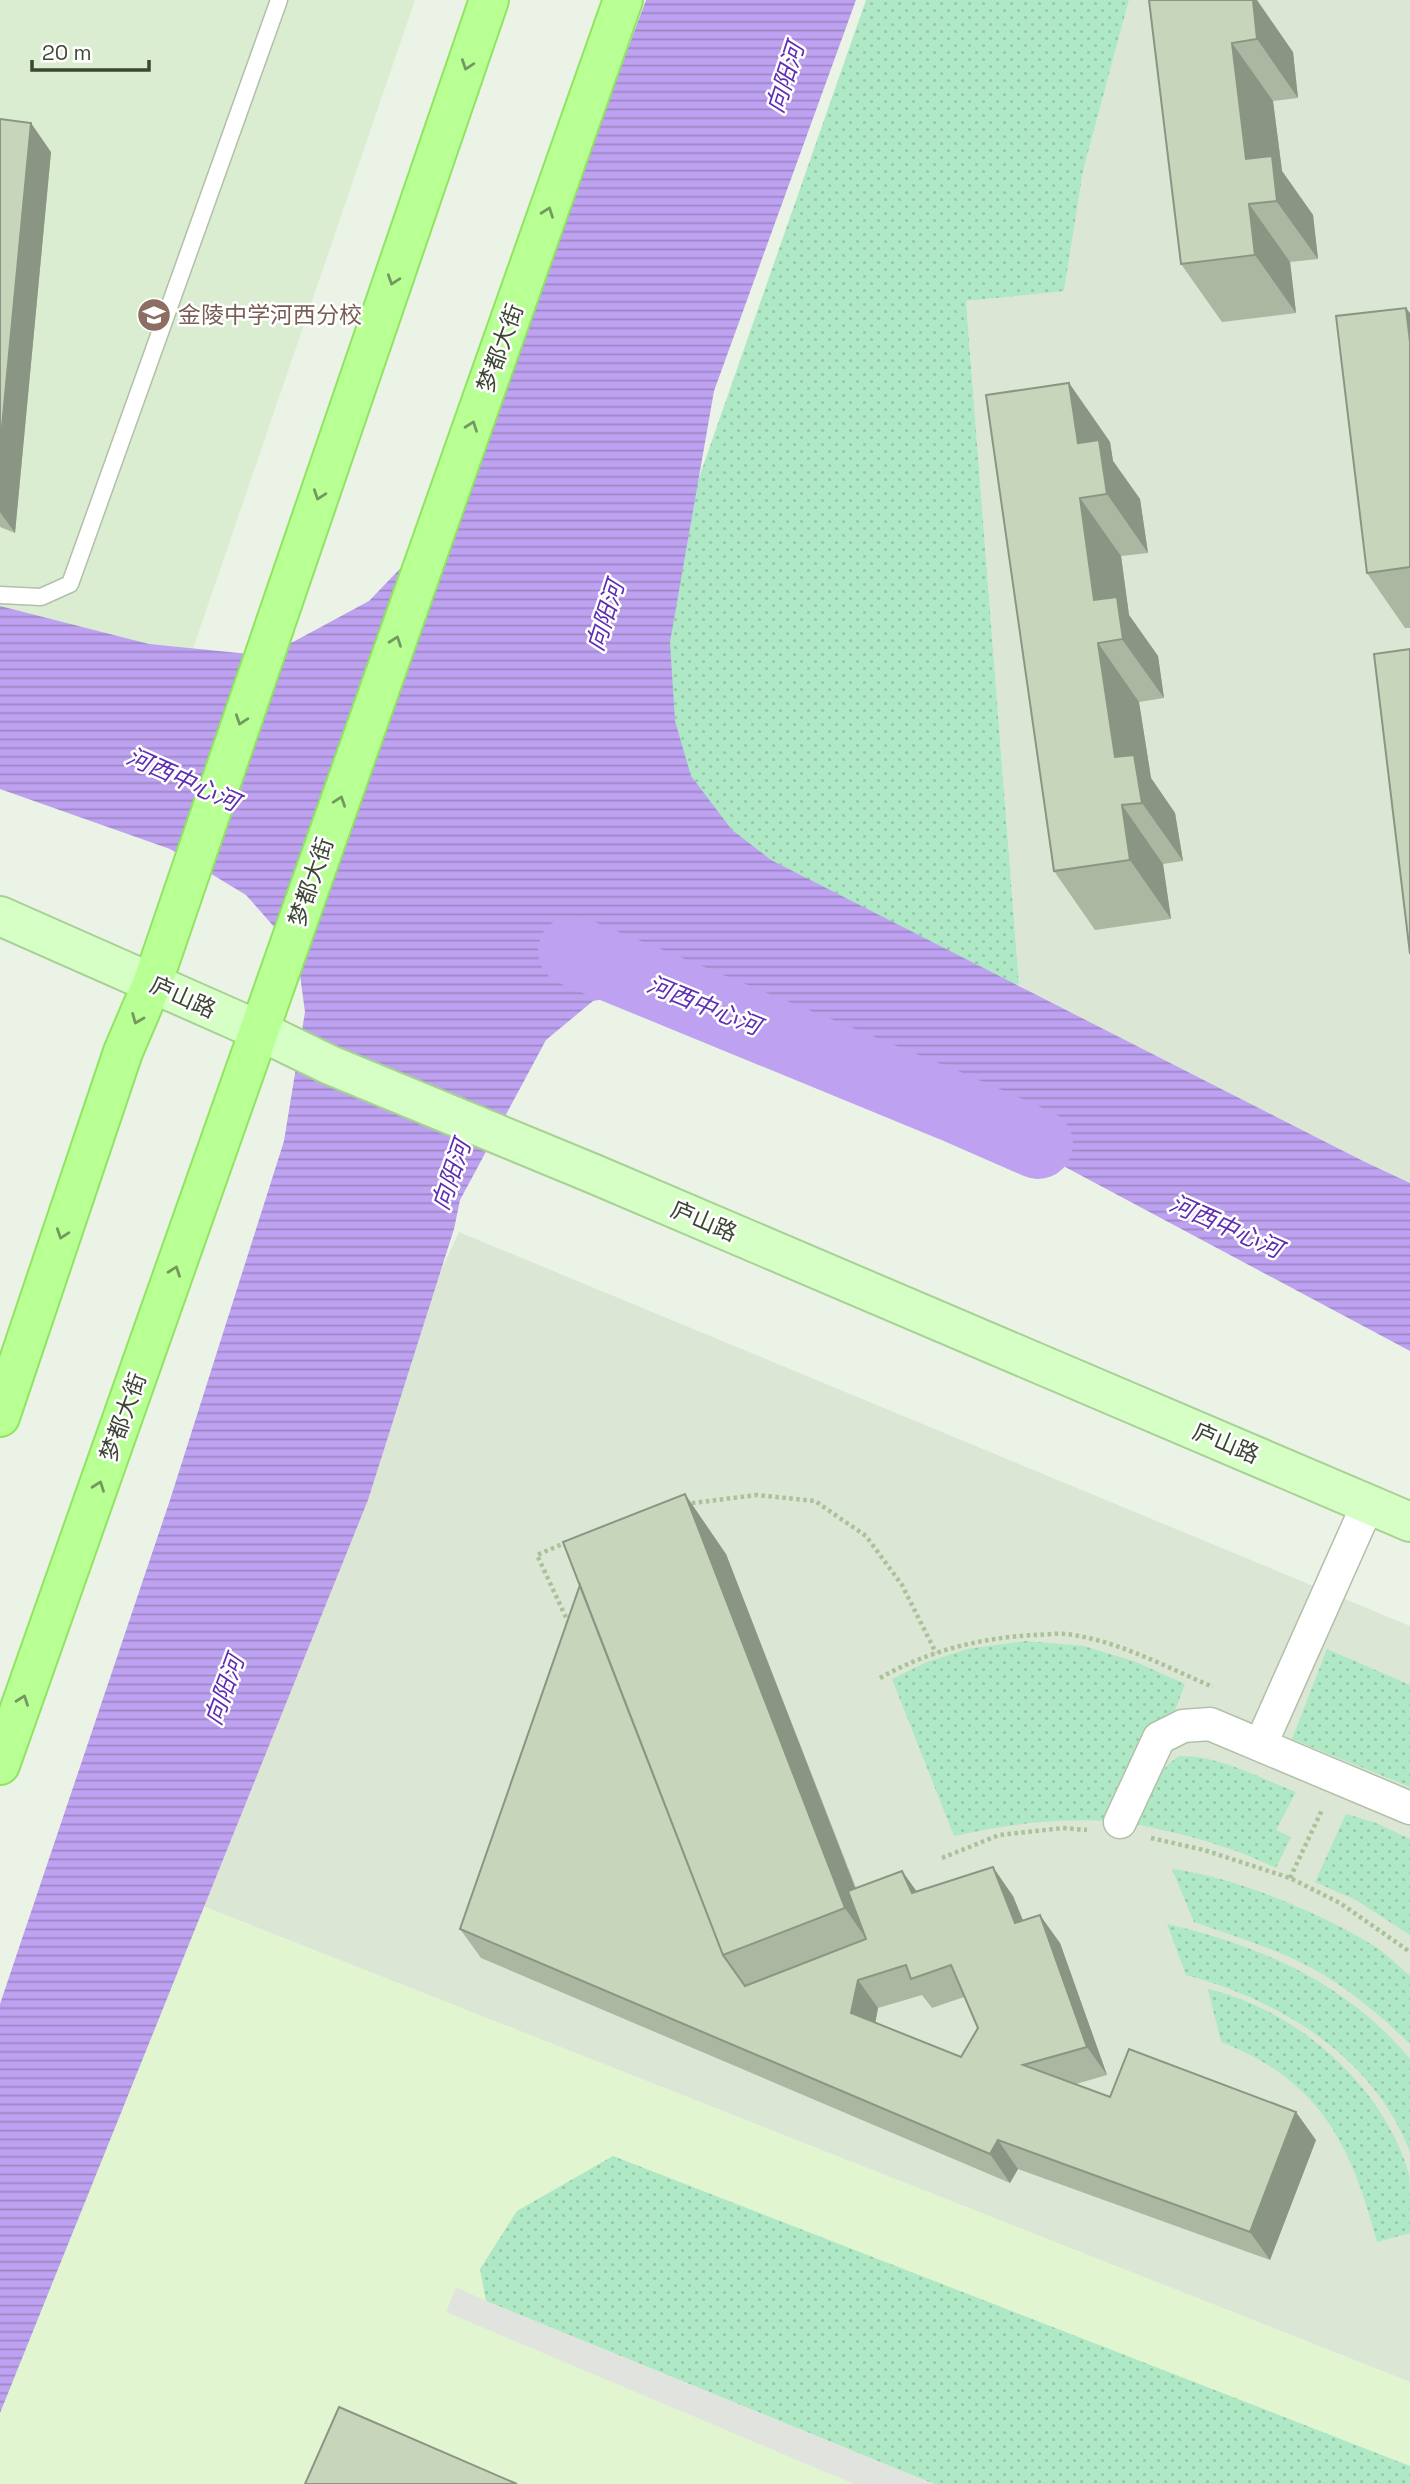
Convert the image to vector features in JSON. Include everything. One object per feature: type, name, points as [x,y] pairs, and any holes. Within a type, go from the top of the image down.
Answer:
[{"type":"main road","points":[[0,1417],[124,1052],[152,984],[489,0]]},
{"type":"main road","name":"梦都大街","points":[[0,1765],[623,0]]},
{"type":"main road","name":"庐山路","points":[[0,916],[258,1030],[330,1065],[594,1174],[1410,1522]]},
{"type":"street","points":[[1261,1744],[1368,1504]]},
{"type":"street","points":[[1120,1829],[1159,1738],[1183,1726],[1210,1724],[1410,1808]]},
{"type":"lane","points":[[0,595],[41,597],[70,584],[279,0]]},
{"type":"path","points":[[675,1506],[757,1495],[815,1501],[866,1536],[902,1585],[936,1653]]},
{"type":"path","points":[[573,1539],[537,1555],[574,1636]]},
{"type":"path","points":[[880,1678],[951,1647],[1004,1637],[1066,1634],[1117,1646],[1214,1688]]},
{"type":"path","points":[[1290,1878],[1336,1777]]},
{"type":"path","points":[[942,1858],[999,1835],[1063,1828],[1120,1829],[1204,1850],[1290,1878],[1340,1903],[1410,1952]]},
{"type":"shaded area","name":"金陵中学河西分校","points":[[0,0],[415,0],[172,710],[0,630]]},
{"type":"shaded area","points":[[866,0],[1129,0],[1083,171],[1064,291],[966,301],[1019,985],[653,874],[601,758]]},
{"type":"shaded area","points":[[1129,0],[1410,0],[1410,1260],[1019,985],[966,301],[1064,290],[1083,171]]},
{"type":"shaded area","points":[[459,1232],[1410,1626],[1410,2382],[152,1886]]},
{"type":"shaded area","points":[[1025,1641],[1084,1646],[1136,1662],[1185,1684],[1172,1718],[1110,1821],[1031,1823],[954,1836],[892,1679],[927,1662],[967,1649]]},
{"type":"shaded area","points":[[1327,1649],[1410,1685],[1410,1787],[1292,1739]]},
{"type":"shaded area","points":[[1179,1756],[1224,1763],[1296,1792],[1276,1830],[1291,1837],[1276,1868],[1207,1842],[1135,1824],[1158,1778]]},
{"type":"shaded area","points":[[1346,1814],[1376,1823],[1410,1839],[1410,1935],[1356,1900],[1315,1882]]},
{"type":"shaded area","points":[[1172,1869],[1250,1888],[1306,1910],[1381,1951],[1410,1976],[1410,2044],[1357,1997],[1312,1968],[1271,1949],[1194,1922]]},
{"type":"shaded area","points":[[152,1886],[1410,2382],[1410,2484],[0,2484],[0,2321]]},
{"type":"shaded area","points":[[1167,1924],[1235,1943],[1300,1971],[1359,2009],[1386,2033],[1410,2059],[1410,2152],[1394,2118],[1373,2088],[1348,2061],[1320,2037],[1256,2000],[1186,1975]]},
{"type":"shaded area","points":[[1208,1989],[1241,1999],[1304,2033],[1332,2056],[1357,2082],[1379,2110],[1397,2141],[1409,2174],[1410,2233],[1377,2242],[1356,2175],[1326,2120],[1307,2096],[1283,2076],[1255,2057],[1221,2042]]},
{"type":"shaded area","points":[[613,2156],[1410,2466],[1410,2484],[934,2484],[486,2301],[480,2269],[517,2211]]},
{"type":"shaded area","points":[[456,2287],[934,2484],[854,2484],[446,2312]]},
{"type":"water","name":"向阳河","points":[[646,0],[856,0],[714,391],[670,642],[675,721],[691,776],[732,830],[771,860],[1410,1183],[1410,1351],[767,1008],[679,985],[593,1001],[546,1040],[460,1200],[454,1229],[368,1500],[0,2413],[0,2004],[170,1500],[284,1141],[305,1012],[297,953],[246,895],[170,849],[0,789],[0,606],[149,644],[249,654],[293,642],[369,601],[442,525],[461,496]]},
{"type":"building","points":[[1149,0],[1253,0],[1257,39],[1232,43],[1246,159],[1272,156],[1277,201],[1249,204],[1255,255],[1181,264]]},
{"type":"building","points":[[0,119],[31,123],[0,448]]},
{"type":"building","points":[[1406,308],[1410,342],[1410,567],[1367,573],[1336,316]]},
{"type":"building","points":[[1069,383],[1078,443],[1099,440],[1107,494],[1080,498],[1094,600],[1117,597],[1123,639],[1098,643],[1115,757],[1134,755],[1142,803],[1122,805],[1130,860],[1054,871],[986,395]]},
{"type":"building","points":[[1410,649],[1410,954],[1374,654]]},
{"type":"building","points":[[685,1494],[845,1908],[723,1955],[563,1542]]},
{"type":"building","points":[[580,1585],[723,1955],[745,1986],[866,1939],[848,1891],[902,1871],[912,1893],[993,1867],[1015,1923],[1040,1915],[1087,2047],[1023,2065],[1110,2097],[1129,2049],[1296,2112],[1250,2232],[998,2140],[990,2154],[460,1929]],"holes":[[[906,1965],[911,1979],[951,1965],[978,2028],[961,2057],[851,2013],[858,1980]]]},
{"type":"building","points":[[339,2407],[517,2484],[305,2484]]},
{"type":"waterway","name":"河西中心河","points":[[573,951],[1038,1144]]},
{"type":"place","name":"金陵中学河西分校","points":[[154,315]]}]
